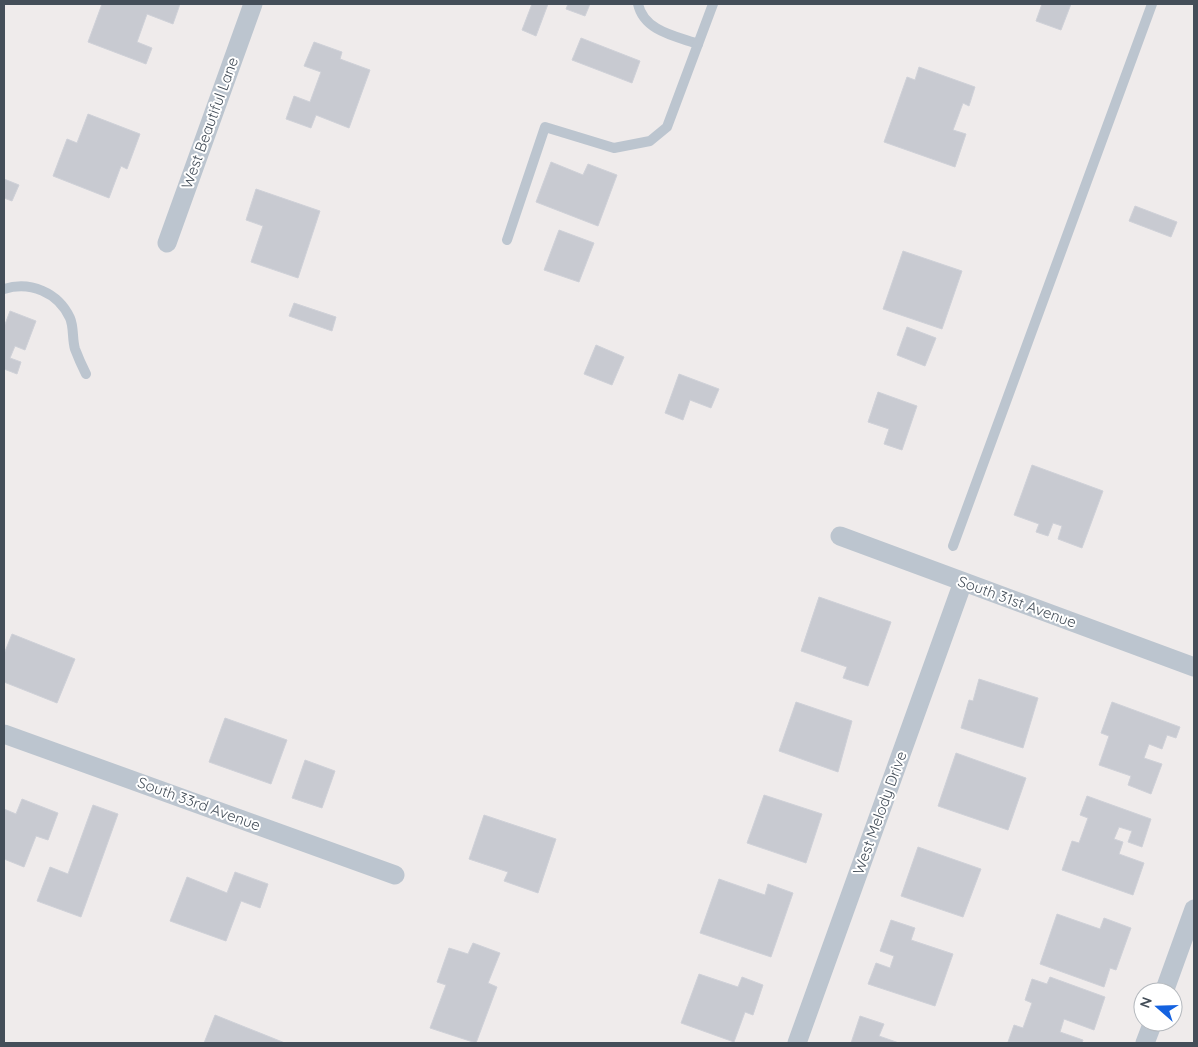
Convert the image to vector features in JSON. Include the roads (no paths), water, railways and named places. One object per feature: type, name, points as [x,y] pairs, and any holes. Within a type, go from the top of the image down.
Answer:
[{"type":"street","name":"West Beautiful Lane","points":[[167,243],[253,4]]},
{"type":"street","name":"South 31st Avenue","points":[[840,536],[1194,667]]},
{"type":"street","name":"West Melody Drive","points":[[797,1043],[963,582]]},
{"type":"street","name":"South 33rd Avenue","points":[[4,734],[395,875]]},
{"type":"street","points":[[1168,982],[1194,909]]},
{"type":"lane","points":[[638,4],[640,15],[656,30],[698,44]]},
{"type":"lane","points":[[507,240],[545,128],[614,148],[650,141],[667,127],[712,4]]},
{"type":"lane","points":[[953,546],[1152,4]]},
{"type":"lane","points":[[4,289],[11,287],[33,287],[48,293],[60,301],[71,319],[75,348],[86,374]]}]
